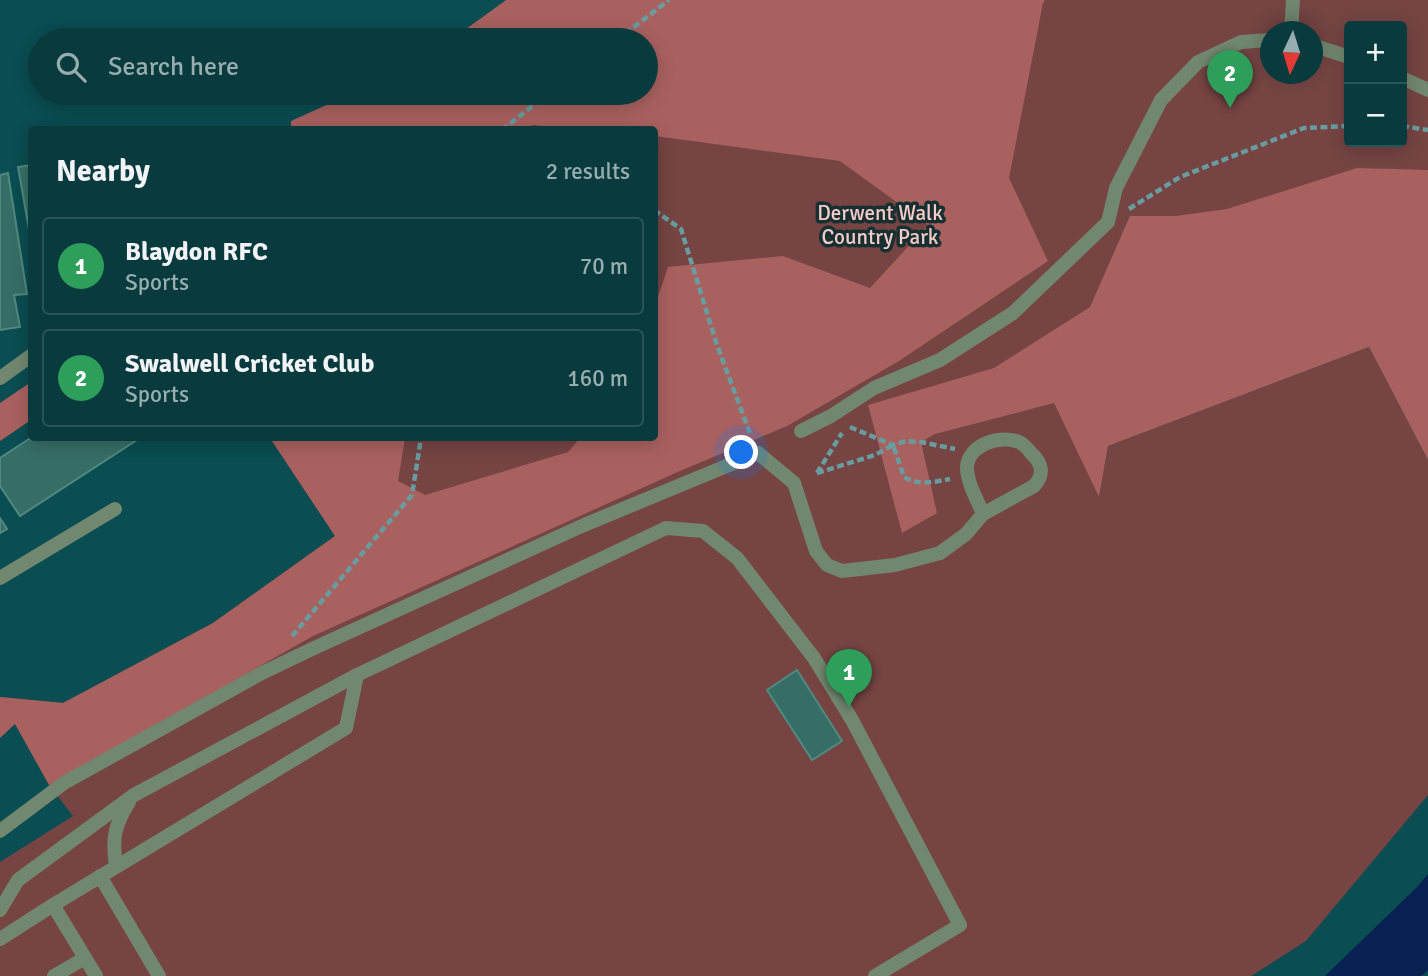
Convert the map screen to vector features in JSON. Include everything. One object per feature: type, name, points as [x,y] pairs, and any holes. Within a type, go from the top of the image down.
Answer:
[{"type":"street","points":[[1292,21],[1293,0]]},
{"type":"street","points":[[801,431],[831,416],[874,388],[940,360],[1013,313],[1108,222],[1116,188],[1161,100],[1198,62],[1241,42],[1260,41]]},
{"type":"street","points":[[1323,49],[1344,55]]},
{"type":"street","points":[[1407,80],[1428,90]]},
{"type":"street","points":[[0,378],[28,358]]},
{"type":"street","points":[[0,831],[64,782],[260,674],[584,525],[758,453],[794,483],[816,551],[827,565],[842,571],[895,565],[940,553],[966,534],[983,514],[1034,486],[1039,480],[1041,466],[1020,442],[998,440],[984,444],[972,452],[967,464],[968,476],[983,514]]},
{"type":"street","points":[[0,578],[115,509]]},
{"type":"street","points":[[0,910],[18,880],[134,795],[357,675],[666,528],[703,531],[737,558],[814,658],[852,720],[960,925],[875,976]]},
{"type":"street","points":[[0,939],[346,728],[357,675]]},
{"type":"street","points":[[116,867],[113,846],[115,828],[134,795]]},
{"type":"street","points":[[100,876],[159,976]]},
{"type":"street","points":[[53,905],[96,976]]},
{"type":"street","points":[[54,976],[85,958]]},
{"type":"path","points":[[633,28],[669,0]]},
{"type":"path","points":[[507,126],[534,105]]},
{"type":"path","points":[[1108,222],[1180,177],[1304,128],[1344,126]]},
{"type":"path","points":[[1407,126],[1428,130]]},
{"type":"path","points":[[658,213],[681,229],[717,345],[758,453]]},
{"type":"path","points":[[817,474],[846,426],[893,445],[904,477],[914,482],[931,482]]},
{"type":"path","points":[[290,639],[412,495],[421,441]]},
{"type":"path","points":[[794,483],[875,455],[906,441],[972,452]]},
{"type":"green space","name":"Derwent Walk Country Park","points":[[506,0],[1428,0],[1428,248],[1045,379],[1099,496],[1108,446],[1369,347],[1428,460],[1428,795],[1306,941],[1251,976],[0,976],[0,862],[73,816],[49,785],[1,697],[63,703],[213,623],[335,536],[272,441],[658,441],[658,126],[450,126],[575,105],[658,105],[658,28],[604,28]]},
{"type":"shaded area","points":[[506,0],[1045,0],[1009,178],[1048,261],[899,361],[787,426],[680,471],[313,636],[49,785],[15,724],[0,738],[0,697],[63,703],[213,623],[335,536],[272,441],[405,441],[398,481],[425,495],[568,452],[577,441],[658,441],[658,297],[668,267],[783,256],[870,288],[928,225],[840,161],[658,136],[658,126],[291,126],[291,121],[326,105],[658,105],[658,28],[468,28]]},
{"type":"shaded area","points":[[1357,168],[1428,170],[1428,460],[1369,347],[1108,446],[1099,497],[1054,403],[935,434],[921,442],[937,513],[902,533],[868,405],[994,368],[1090,307],[1130,216],[1176,216],[1227,209]]},
{"type":"shaded area","points":[[28,384],[28,422],[0,441],[0,403]]},
{"type":"water","points":[[1428,874],[1428,970],[1421,976],[1325,976],[1417,887]]},
{"type":"building","points":[[28,166],[28,223],[18,167]]},
{"type":"building","points":[[8,173],[27,294],[14,295],[20,327],[0,330],[0,175]]},
{"type":"building","points":[[28,440],[135,441],[20,516],[0,486],[0,458]]},
{"type":"building","points":[[0,518],[7,529],[0,533]]},
{"type":"building","points":[[797,670],[842,741],[812,760],[767,690]]},
{"type":"place","name":"Swalwell Cricket Club","points":[[1230,108]]},
{"type":"place","name":"Blaydon RFC","points":[[849,707]]}]
